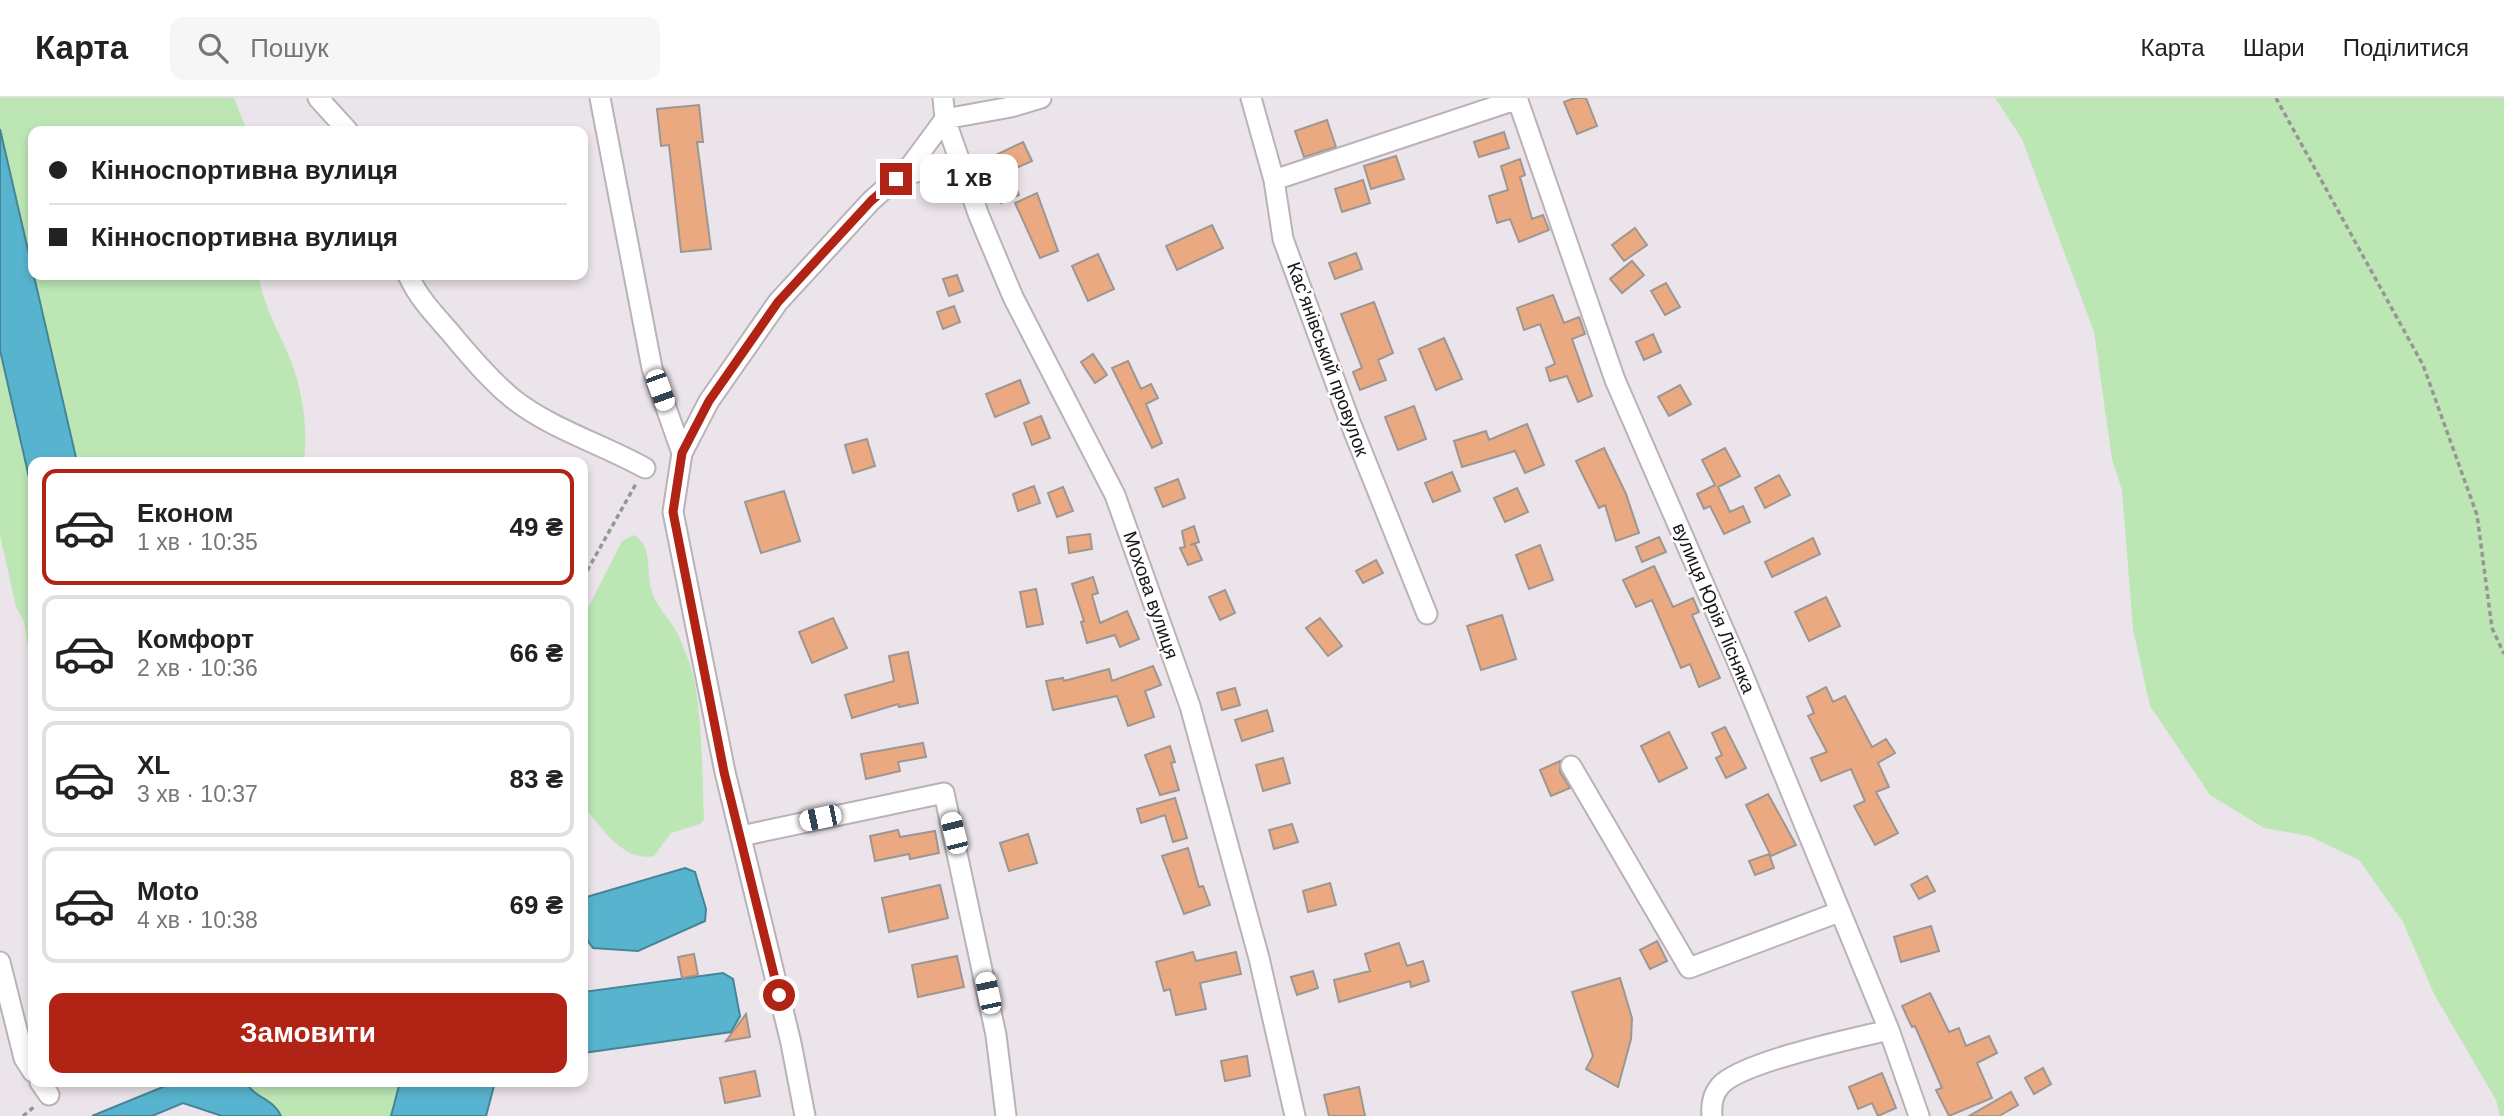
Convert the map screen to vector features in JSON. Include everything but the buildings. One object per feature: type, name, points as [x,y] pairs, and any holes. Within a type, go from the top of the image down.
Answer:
[{"type":"street","points":[[318,98],[343,126]]},
{"type":"street","points":[[600,98],[652,368],[682,453]]},
{"type":"street","name":"Мохова вулиця","points":[[943,98],[945,119],[1013,297],[1115,495],[1176,666],[1259,958],[1295,1116]]},
{"type":"street","points":[[805,1116],[791,1043],[719,745],[673,512],[682,453],[709,401],[778,302],[871,201],[911,165],[945,119],[1011,107],[1041,98]]},
{"type":"street","name":"Касʼянівський провулок","points":[[1251,98],[1274,180],[1288,252],[1350,422],[1427,614]]},
{"type":"street","points":[[1274,180],[1517,99]]},
{"type":"street","name":"вулиця Юрія Лісняка","points":[[1517,99],[1615,380],[1738,663],[1889,1030],[1919,1116]]},
{"type":"street","points":[[896,179],[912,172],[929,170],[947,171],[968,183]]},
{"type":"street","points":[[410,280],[416,293],[512,398],[582,439],[616,452],[645,468]]},
{"type":"street","points":[[1571,766],[1689,968],[1839,912]]},
{"type":"street","points":[[741,836],[944,793],[996,1035],[1006,1116]]},
{"type":"street","points":[[0,962],[24,1058],[28,1064]]},
{"type":"street","points":[[1712,1116],[1714,1095],[1727,1079],[1793,1054],[1889,1030]]},
{"type":"path","points":[[2276,98],[2423,365],[2477,515],[2492,628],[2504,654]]},
{"type":"path","points":[[588,569],[645,468]]},
{"type":"green space","points":[[0,98],[234,98],[245,126],[28,126],[28,249],[0,129]]},
{"type":"green space","points":[[1995,98],[2504,98],[2504,1116],[2500,1116],[2496,1100],[2434,994],[2403,922],[2359,860],[2309,836],[2264,828],[2210,795],[2150,706],[2133,629],[2122,490],[2112,459],[2094,332],[2022,139]]},
{"type":"green space","points":[[35,280],[260,280],[299,386],[305,424],[304,457],[76,457]]},
{"type":"green space","points":[[0,350],[28,473],[28,648],[24,621],[16,607],[0,535]]},
{"type":"green space","points":[[634,535],[644,545],[653,594],[675,629],[688,659],[697,694],[704,819],[700,824],[671,833],[654,856],[632,854],[622,848],[588,812],[588,608],[622,541]]},
{"type":"green space","points":[[399,1087],[391,1116],[281,1116],[273,1105],[250,1088]]},
{"type":"water","points":[[0,129],[28,250],[28,280],[35,280],[76,457],[28,457],[28,473],[0,350]]},
{"type":"water","points":[[685,868],[695,872],[706,909],[705,921],[638,951],[593,948],[588,940],[588,897]]},
{"type":"water","points":[[723,973],[733,979],[740,1016],[731,1032],[588,1052],[588,991]]},
{"type":"water","points":[[163,1087],[249,1087],[273,1105],[281,1116],[222,1116],[183,1103],[152,1116],[92,1116]]},
{"type":"water","points":[[399,1087],[494,1087],[486,1116],[391,1116]]},
{"type":"route","points":[[779,995],[724,772],[673,512],[682,453],[709,401],[778,302],[871,201],[896,179]]}]
